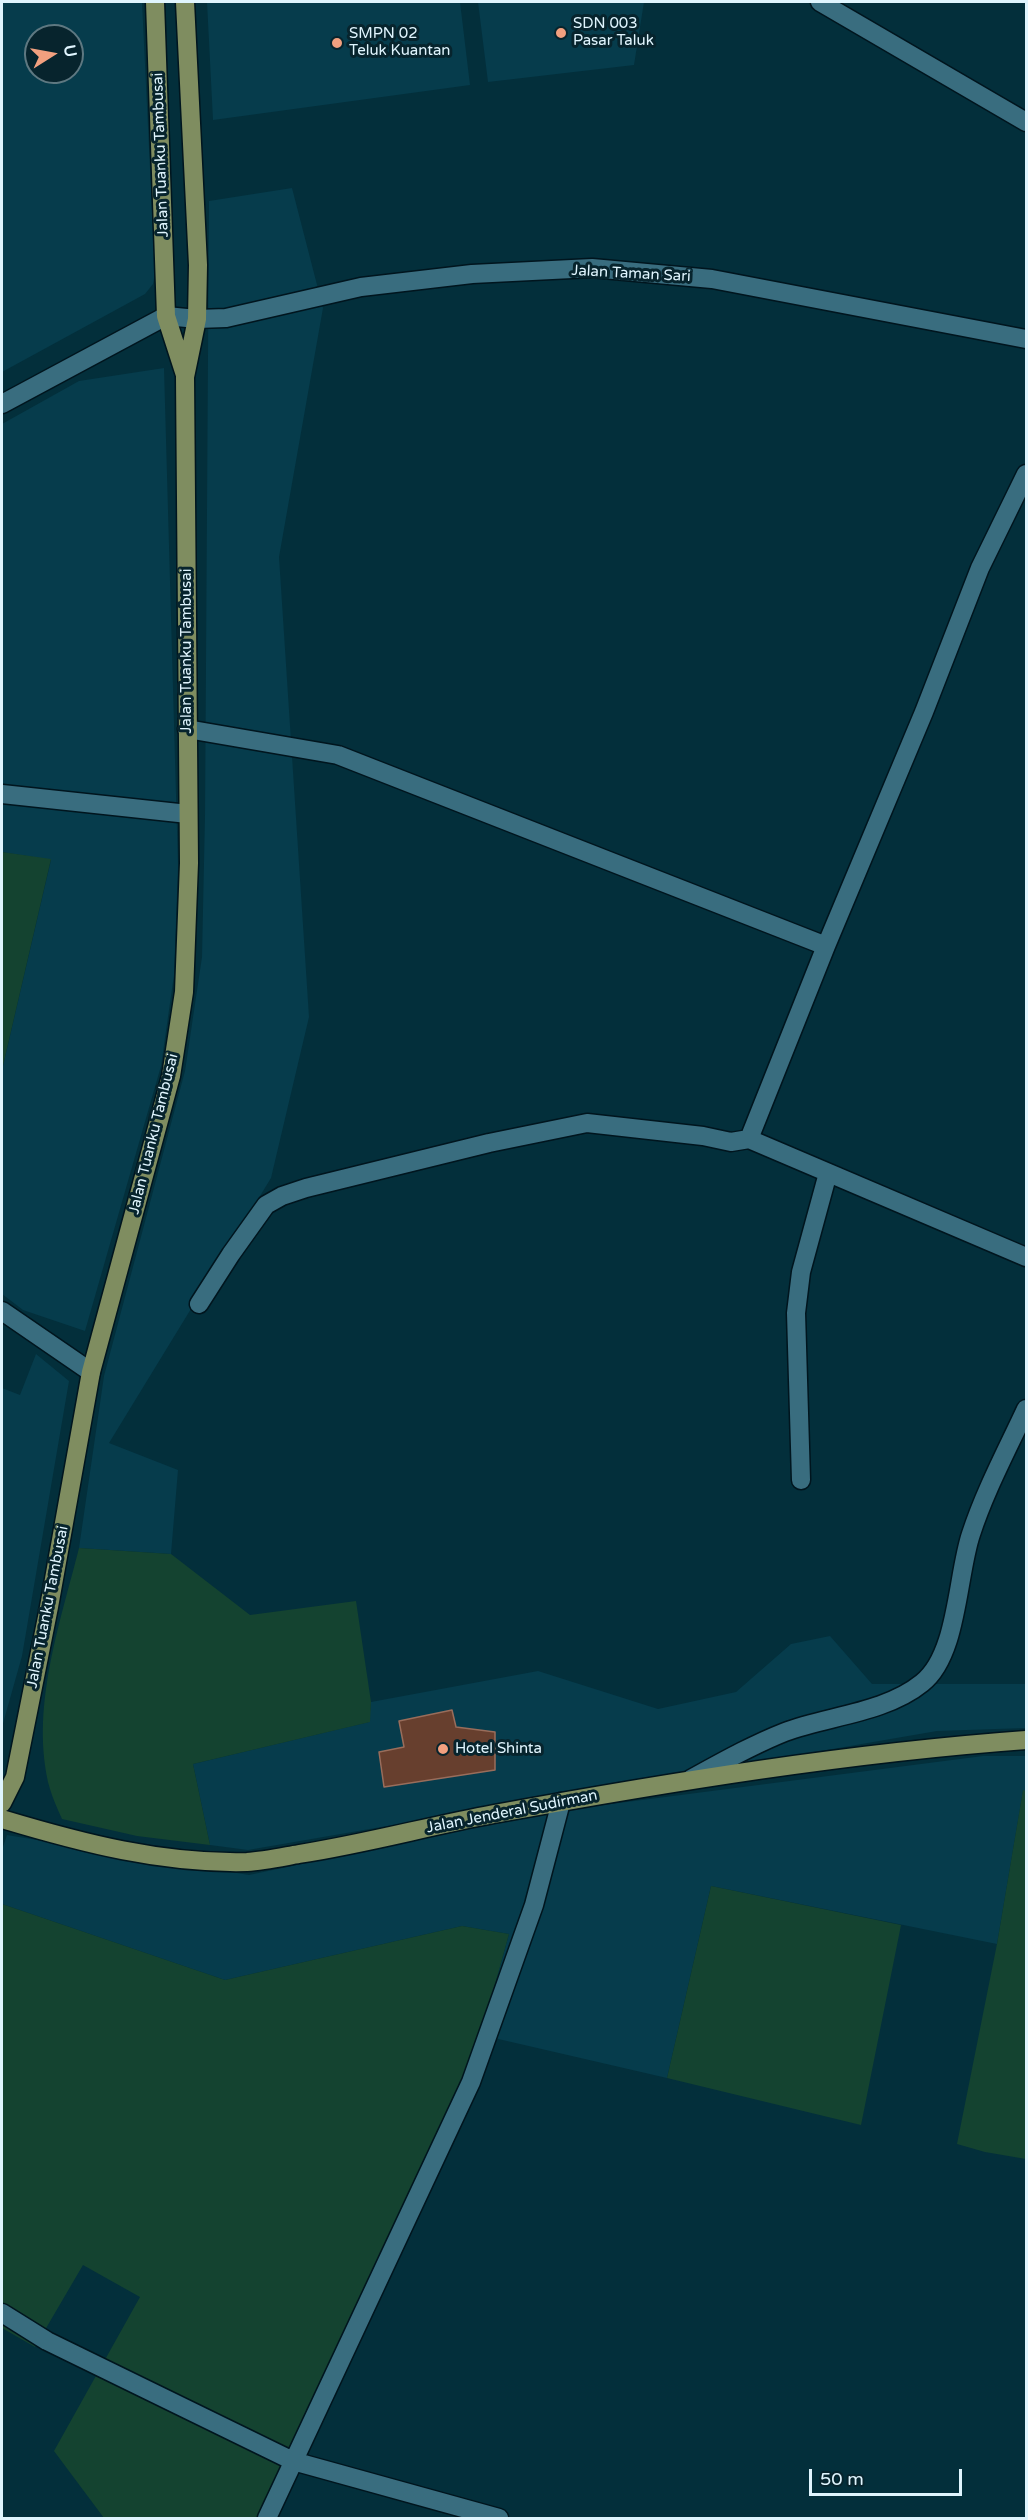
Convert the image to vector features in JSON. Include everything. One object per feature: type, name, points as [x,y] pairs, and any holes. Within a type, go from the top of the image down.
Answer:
[{"type":"main road","name":"Jalan Tuanku Tambusai","points":[[155,2],[166,316],[185,377]]},
{"type":"main road","name":"Jalan Tuanku Tambusai","points":[[2,1803],[15,1777],[49,1607],[91,1372],[171,1076],[184,992],[189,863],[185,377],[197,319],[198,265],[185,2]]},
{"type":"main road","name":"Jalan Jenderal Sudirman","points":[[2,1819],[89,1845],[170,1858],[248,1862],[324,1850],[450,1822],[688,1781],[923,1749],[1026,1740]]},
{"type":"street","points":[[820,2],[1026,122]]},
{"type":"street","name":"Jalan Taman Sari","points":[[166,316],[197,319],[226,318],[361,287],[472,274],[592,268],[712,279],[1026,339]]},
{"type":"street","points":[[2,404],[166,316]]},
{"type":"street","points":[[749,1139],[826,946],[924,712],[980,568],[1026,474]]},
{"type":"street","points":[[187,729],[338,755],[826,946]]},
{"type":"street","points":[[2,794],[188,814]]},
{"type":"street","points":[[199,1304],[266,1205],[282,1196],[489,1143],[587,1123],[703,1136],[731,1142],[749,1139],[1026,1257]]},
{"type":"street","points":[[801,1480],[796,1313],[801,1272],[828,1173]]},
{"type":"street","points":[[2,1311],[91,1372]]},
{"type":"street","points":[[688,1781],[732,1756],[786,1732],[889,1700],[922,1683],[937,1666],[945,1646],[955,1612],[970,1535],[1026,1409]]},
{"type":"street","points":[[267,2518],[471,2082],[534,1905],[561,1802]]},
{"type":"street","points":[[2,2313],[47,2341],[294,2461],[500,2518]]},
{"type":"shaded area","points":[[2,2],[142,2],[155,273],[153,284],[145,294],[2,372]]},
{"type":"shaded area","name":"SMPN 02 Teluk Kuantan","points":[[207,2],[460,2],[470,85],[213,120]]},
{"type":"shaded area","name":"SDN 003 Pasar Taluk","points":[[478,2],[644,2],[634,65],[488,82]]},
{"type":"shaded area","points":[[292,188],[323,308],[279,557],[309,1017],[271,1178],[109,1443],[178,1470],[171,1554],[79,1548],[104,1376],[185,1071],[202,957],[209,201]]},
{"type":"shaded area","points":[[164,368],[178,866],[174,975],[161,1066],[85,1331],[23,1310],[2,1294],[2,1070],[51,860],[2,852],[2,424],[79,381]]},
{"type":"shaded area","points":[[36,1354],[69,1381],[22,1656],[2,1727],[2,1388],[20,1395]]},
{"type":"shaded area","points":[[830,1636],[872,1684],[1026,1684],[1026,1728],[937,1731],[248,1850],[210,1845],[193,1764],[369,1722],[371,1702],[538,1671],[658,1709],[736,1692],[791,1644]]},
{"type":"shaded area","points":[[983,1756],[1026,1756],[1026,1791],[1023,1791],[997,1944],[711,1886],[667,2078],[481,2035],[509,1934],[462,1926],[225,1980],[2,1904],[2,1850],[7,1835],[249,1875],[549,1812]]},
{"type":"green space","points":[[2,852],[51,859],[2,1070]]},
{"type":"green space","points":[[79,1548],[171,1554],[250,1615],[356,1601],[371,1702],[370,1722],[193,1764],[210,1845],[137,1836],[62,1819],[50,1789],[44,1759],[43,1729],[45,1699],[56,1637]]},
{"type":"green space","points":[[1023,1790],[1026,1791],[1026,2159],[985,2152],[957,2144],[997,1944]]},
{"type":"green space","points":[[711,1886],[901,1925],[861,2125],[667,2078]]},
{"type":"green space","points":[[2,1904],[225,1980],[462,1926],[509,1934],[481,2035],[447,2114],[260,2518],[104,2518],[54,2451],[140,2297],[83,2265],[35,2347],[2,2328]]},
{"type":"building","name":"Hotel Shinta","points":[[452,1710],[456,1727],[495,1732],[495,1770],[384,1787],[379,1752],[404,1747],[399,1721]]},
{"type":"place","name":"SDN 003 Pasar Taluk","points":[[561,33]]},
{"type":"place","name":"SMPN 02 Teluk Kuantan","points":[[337,43]]},
{"type":"place","name":"Hotel Shinta","points":[[443,1749]]}]
